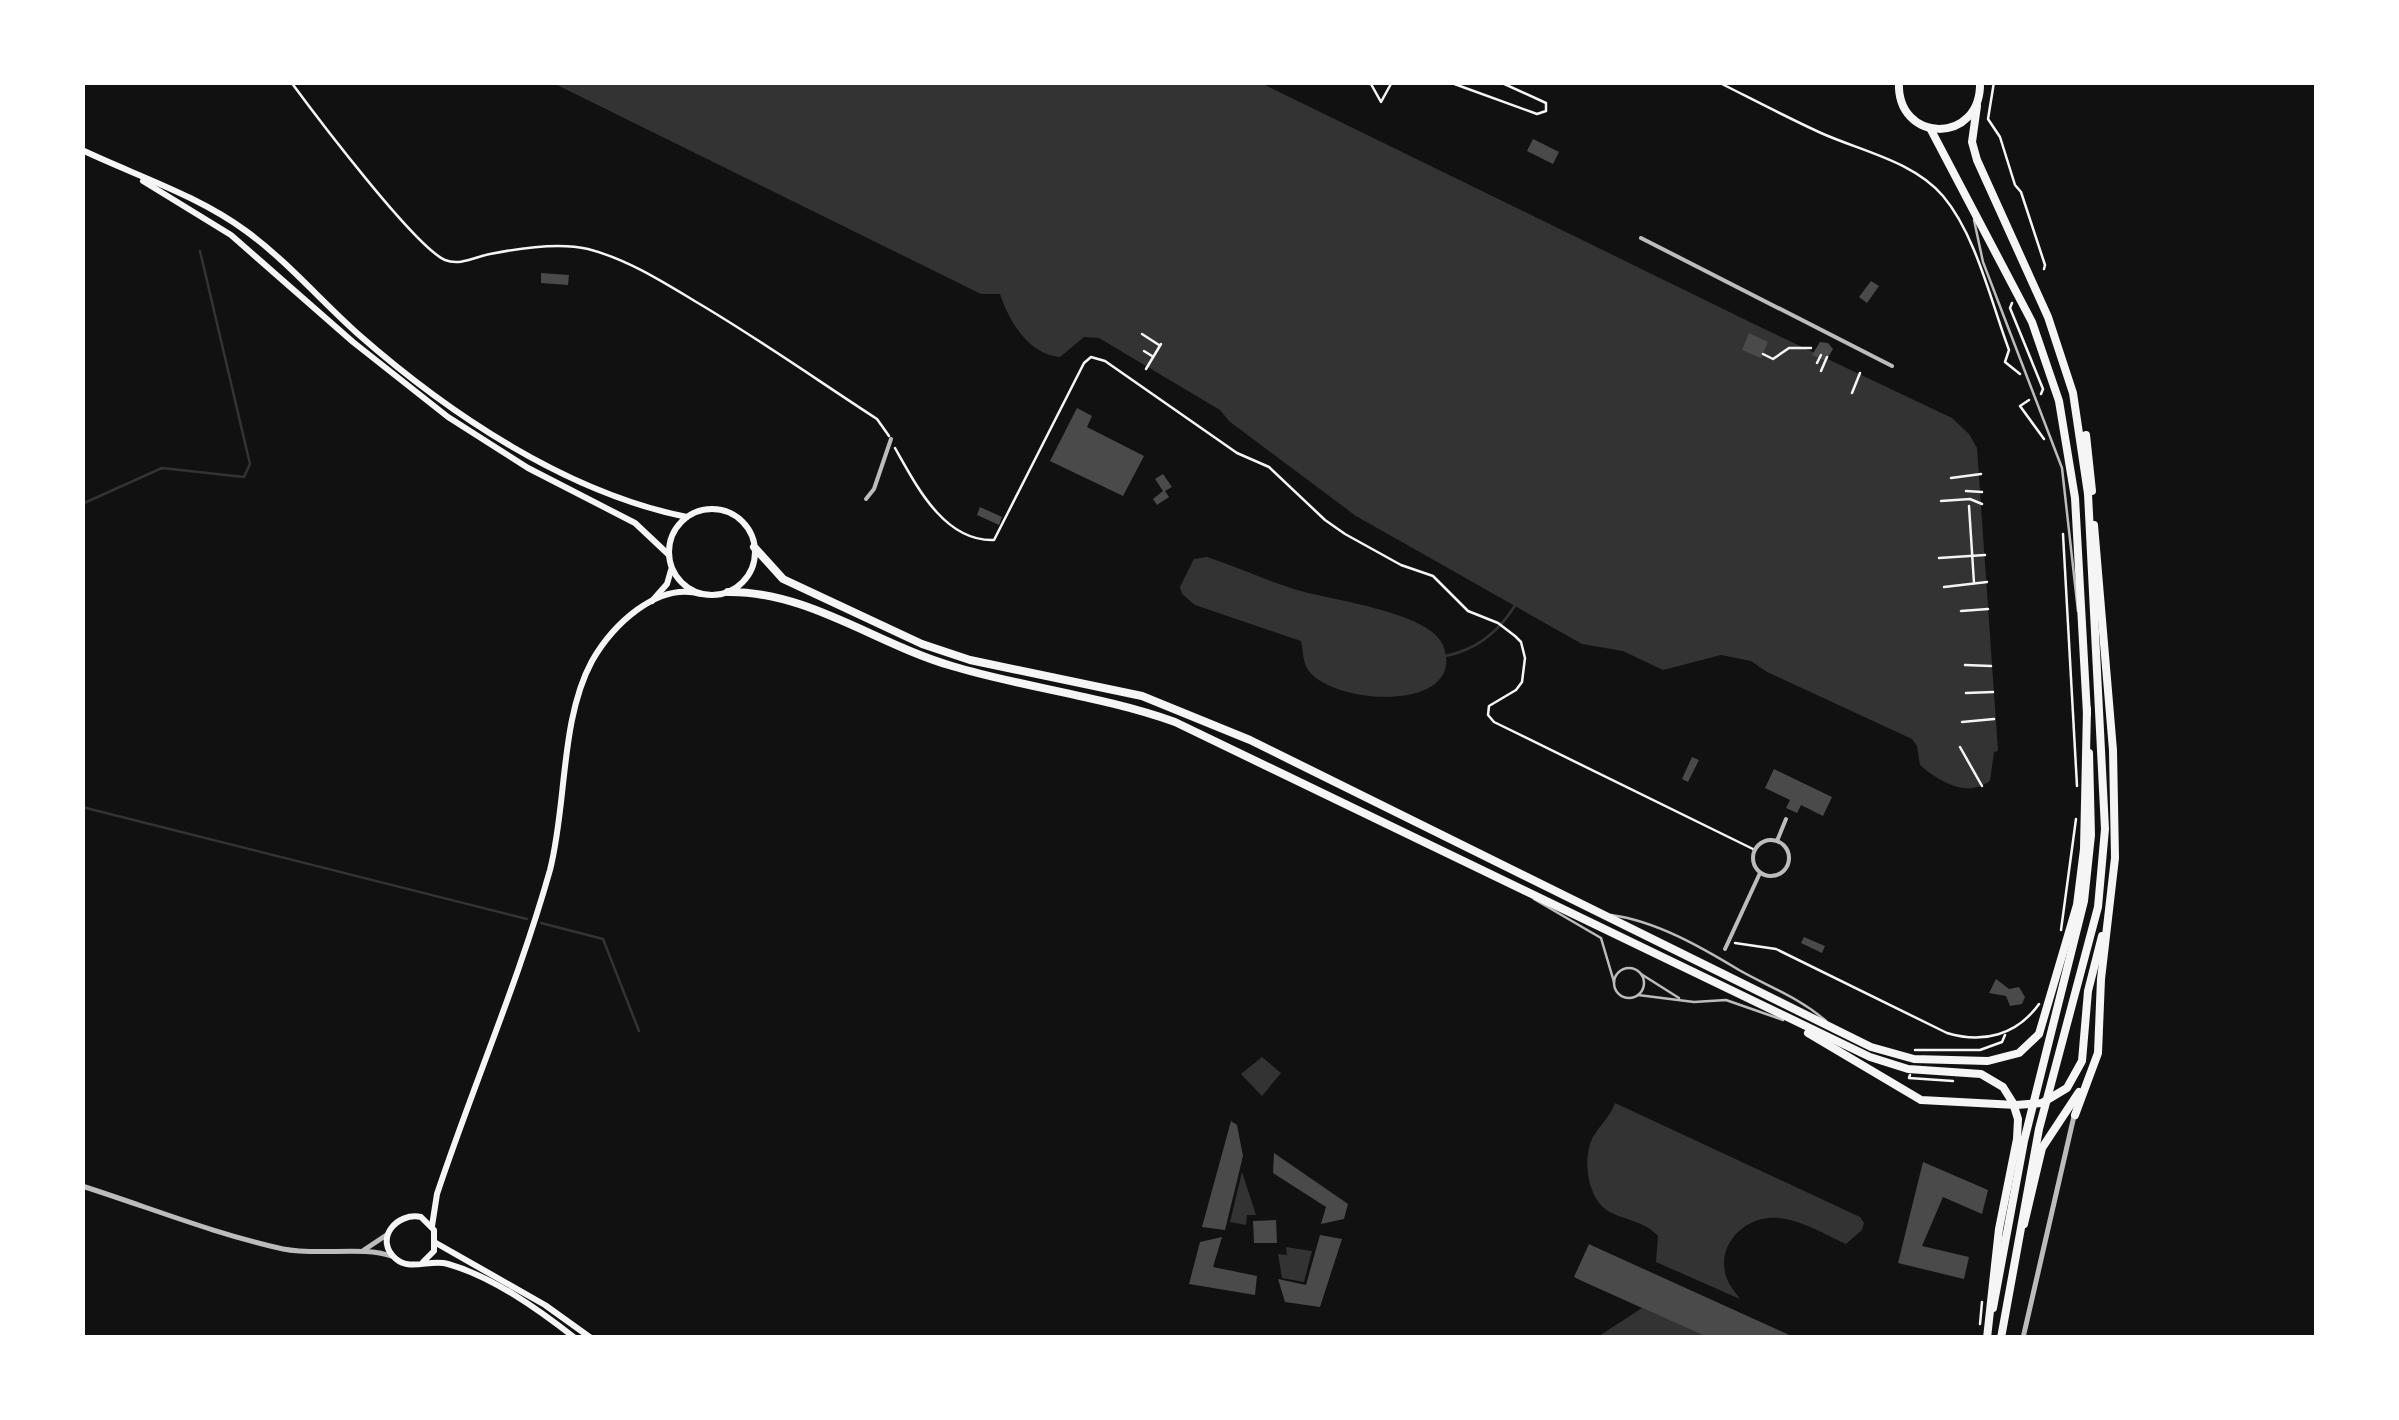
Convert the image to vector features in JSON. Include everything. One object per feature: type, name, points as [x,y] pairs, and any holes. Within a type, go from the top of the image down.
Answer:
[{"type":"main road","points":[[1982,82],[1972,134],[1977,160],[2048,317],[2088,447],[2116,814],[2098,1053],[2075,1115]]},
{"type":"main road","points":[[1899,83],[1906,112],[1930,128],[1960,124],[1977,106]]},
{"type":"main road","points":[[1930,128],[2032,322],[2060,401],[2074,482],[2092,818],[2084,902],[2024,1141],[1988,1338]]},
{"type":"main road","points":[[82,150],[172,190],[247,232],[373,346],[488,431],[610,496],[637,507],[687,517]]},
{"type":"main road","points":[[125,170],[231,235],[353,342],[448,417],[528,468],[636,523],[669,554]]},
{"type":"main road","points":[[2001,1338],[2039,1129],[2098,908],[2104,856],[2088,494],[2073,392]]},
{"type":"main road","points":[[701,594],[681,582],[671,565],[674,532],[687,517],[705,510],[729,513],[748,529],[754,547],[783,578],[878,626],[970,660],[1098,685],[1176,708],[1250,740],[1875,1048],[1918,1060],[2006,1058],[2025,1050],[2036,1039],[2077,905],[2084,849],[2086,709]]},
{"type":"main road","points":[[728,592],[748,574],[754,547]]},
{"type":"main road","points":[[647,605],[667,584],[671,565]]},
{"type":"main road","points":[[424,1262],[436,1243],[432,1226],[437,1194],[506,1004],[550,867],[578,702],[588,670],[617,624],[647,605],[681,590],[701,594],[728,592],[781,596],[949,666],[1108,701],[1175,722],[1889,1064],[1981,1074],[1999,1084],[2010,1096],[2018,1119],[1999,1229],[1988,1338]]},
{"type":"main road","points":[[1793,1021],[1908,1094],[1939,1102],[2032,1105],[2057,1096],[2070,1084],[2084,1054],[2088,991],[2111,898]]},
{"type":"main road","points":[[2016,1245],[2027,1218],[2044,1143],[2088,1080]]},
{"type":"main road","points":[[437,1194],[417,1216],[398,1220],[388,1234],[387,1243],[394,1257],[408,1264],[453,1266],[482,1278],[574,1338]]},
{"type":"main road","points":[[417,1216],[432,1226]]},
{"type":"main road","points":[[436,1243],[545,1305],[590,1338]]},
{"type":"street","points":[[1640,238],[1892,366]]},
{"type":"street","points":[[866,499],[874,489],[890,439]]},
{"type":"street","points":[[1777,841],[1786,820]]},
{"type":"street","points":[[1777,841],[1787,850],[1787,866],[1772,876],[1760,873],[1753,860],[1755,850],[1764,842],[1777,841]]},
{"type":"street","points":[[1724,949],[1760,873]]},
{"type":"street","points":[[2023,1338],[2075,1115]]},
{"type":"street","points":[[82,1186],[283,1248],[323,1254],[362,1251],[394,1257]]},
{"type":"street","points":[[362,1251],[388,1234]]},
{"type":"lane","points":[[1972,209],[1983,262],[2062,468],[2083,642]]},
{"type":"lane","points":[[1525,891],[1550,910],[1601,938],[1616,992],[1624,997],[1726,1000],[1778,1020],[1793,1021]]},
{"type":"lane","points":[[1614,982],[1617,974],[1634,969],[1680,999]]},
{"type":"lane","points":[[1638,995],[1643,988],[1641,974]]},
{"type":"path","points":[[291,82],[402,221],[441,259],[457,263],[489,254],[559,246],[586,249],[622,262],[712,311],[877,419],[918,490],[964,534],[994,540],[1084,363],[1087,358],[1098,358],[1237,453],[1269,467],[1345,534],[1401,565],[1433,576],[1468,611],[1505,627],[1521,642],[1524,672],[1516,690],[1488,706],[1492,720],[1755,850]]},
{"type":"path","points":[[1346,82],[1370,84],[1381,102],[1392,82]]},
{"type":"path","points":[[1449,82],[1537,114],[1546,111],[1546,103],[1500,82]]},
{"type":"path","points":[[1718,82],[1822,133],[1895,163],[1934,188],[1966,233],[2008,350],[2005,362],[2020,375]]},
{"type":"path","points":[[1994,82],[1988,118],[2000,137],[2015,185],[2021,192],[2046,265],[2044,269]]},
{"type":"path","points":[[2012,303],[2010,308],[2040,382]]},
{"type":"path","points":[[1142,334],[1161,345],[1146,369]]},
{"type":"path","points":[[1763,354],[1773,358],[1789,348],[1811,348]]},
{"type":"path","points":[[1144,351],[1154,356]]},
{"type":"path","points":[[1817,363],[1821,355]]},
{"type":"path","points":[[1821,371],[1827,358]]},
{"type":"path","points":[[1852,393],[1860,373]]},
{"type":"path","points":[[2030,399],[2020,406],[2046,441]]},
{"type":"path","points":[[1951,478],[1981,474]]},
{"type":"path","points":[[1966,491],[1982,492]]},
{"type":"path","points":[[1941,500],[1970,499],[1982,504]]},
{"type":"path","points":[[1969,506],[1974,584]]},
{"type":"path","points":[[2063,526],[2077,787]]},
{"type":"path","points":[[1938,558],[1984,555]]},
{"type":"path","points":[[1944,587],[1987,582]]},
{"type":"path","points":[[1961,610],[1988,609]]},
{"type":"path","points":[[1965,665],[1992,666]]},
{"type":"path","points":[[1966,693],[1992,692]]},
{"type":"path","points":[[1962,722],[1994,720]]},
{"type":"path","points":[[1960,747],[1982,786]]},
{"type":"path","points":[[2059,938],[2076,820]]},
{"type":"path","points":[[1729,940],[1744,946],[1776,949],[1952,1034],[1975,1038],[2005,1033],[2024,1022],[2042,1000]]},
{"type":"path","points":[[1912,1050],[1984,1049],[2002,1042],[2005,1033]]},
{"type":"shaded area","points":[[553,83],[1261,83],[1952,418],[1977,448],[1998,751],[1994,752],[1990,781],[1972,788],[1945,782],[1920,765],[1912,739],[1751,661],[1721,655],[1663,670],[1623,651],[1582,644],[1356,516],[1229,421],[1220,410],[1099,338],[1084,337],[1060,357],[1038,350],[1021,334],[1000,294],[981,294]]},
{"type":"shaded area","points":[[1207,557],[1294,589],[1376,608],[1418,623],[1434,633],[1443,645],[1446,667],[1437,682],[1419,692],[1395,696],[1369,696],[1323,682],[1306,667],[1301,641],[1195,605],[1182,594],[1180,587],[1194,559]]},
{"type":"shaded area","points":[[1262,1057],[1281,1073],[1262,1096],[1241,1074]]},
{"type":"shaded area","points":[[1615,1103],[1860,1217],[1864,1223],[1862,1230],[1846,1244],[1788,1220],[1755,1221],[1736,1234],[1725,1255],[1728,1281],[1740,1299],[1656,1262],[1658,1236],[1608,1211],[1595,1197],[1588,1177],[1593,1137]]},
{"type":"shaded area","points":[[1242,1172],[1256,1215],[1247,1215],[1246,1225],[1230,1222]]},
{"type":"shaded area","points":[[1286,1247],[1312,1251],[1304,1282],[1282,1278],[1278,1254],[1287,1255]]},
{"type":"shaded area","points":[[1642,1308],[1709,1338],[1596,1338]]},
{"type":"building","points":[[1533,139],[1559,152],[1553,164],[1527,151]]},
{"type":"building","points":[[541,273],[569,275],[568,285],[541,283]]},
{"type":"building","points":[[1871,281],[1879,286],[1867,303],[1859,297]]},
{"type":"building","points":[[1749,333],[1768,342],[1761,358],[1742,350]]},
{"type":"building","points":[[1820,342],[1833,349],[1826,361],[1812,355]]},
{"type":"building","points":[[1077,408],[1092,416],[1087,427],[1144,456],[1123,496],[1050,461]]},
{"type":"building","points":[[1163,474],[1172,487],[1165,491],[1169,497],[1157,505],[1153,499],[1163,491],[1155,479]]},
{"type":"building","points":[[980,507],[1002,517],[999,525],[977,515]]},
{"type":"building","points":[[1692,757],[1699,760],[1688,782],[1682,779]]},
{"type":"building","points":[[1774,769],[1832,797],[1823,816],[1801,805],[1797,813],[1786,808],[1790,800],[1765,788]]},
{"type":"building","points":[[1804,937],[1825,946],[1822,953],[1801,943]]},
{"type":"building","points":[[1996,979],[2009,989],[2019,987],[2025,997],[2022,1004],[2010,1006],[2006,996],[1989,993]]},
{"type":"building","points":[[1231,1121],[1237,1125],[1243,1156],[1225,1230],[1202,1227]]},
{"type":"building","points":[[1274,1153],[1348,1204],[1344,1219],[1321,1224],[1326,1207],[1273,1173]]},
{"type":"building","points":[[1923,1162],[1988,1190],[1982,1214],[1943,1197],[1922,1246],[1969,1257],[1964,1279],[1898,1263]]},
{"type":"building","points":[[1276,1220],[1277,1243],[1254,1243],[1253,1221]]},
{"type":"building","points":[[1320,1235],[1342,1239],[1320,1307],[1285,1302],[1278,1279],[1306,1285]]},
{"type":"building","points":[[1222,1237],[1213,1267],[1257,1276],[1255,1295],[1189,1284],[1200,1242]]},
{"type":"building","points":[[1589,1244],[1796,1338],[1709,1338],[1582,1281],[1574,1277]]},
{"type":"waterway","points":[[82,504],[162,468],[244,477],[250,464],[200,251]]},
{"type":"waterway","points":[[1445,656],[1486,638],[1516,604]]},
{"type":"waterway","points":[[82,807],[527,919]]},
{"type":"waterway","points":[[541,923],[603,939],[639,1031]]}]
